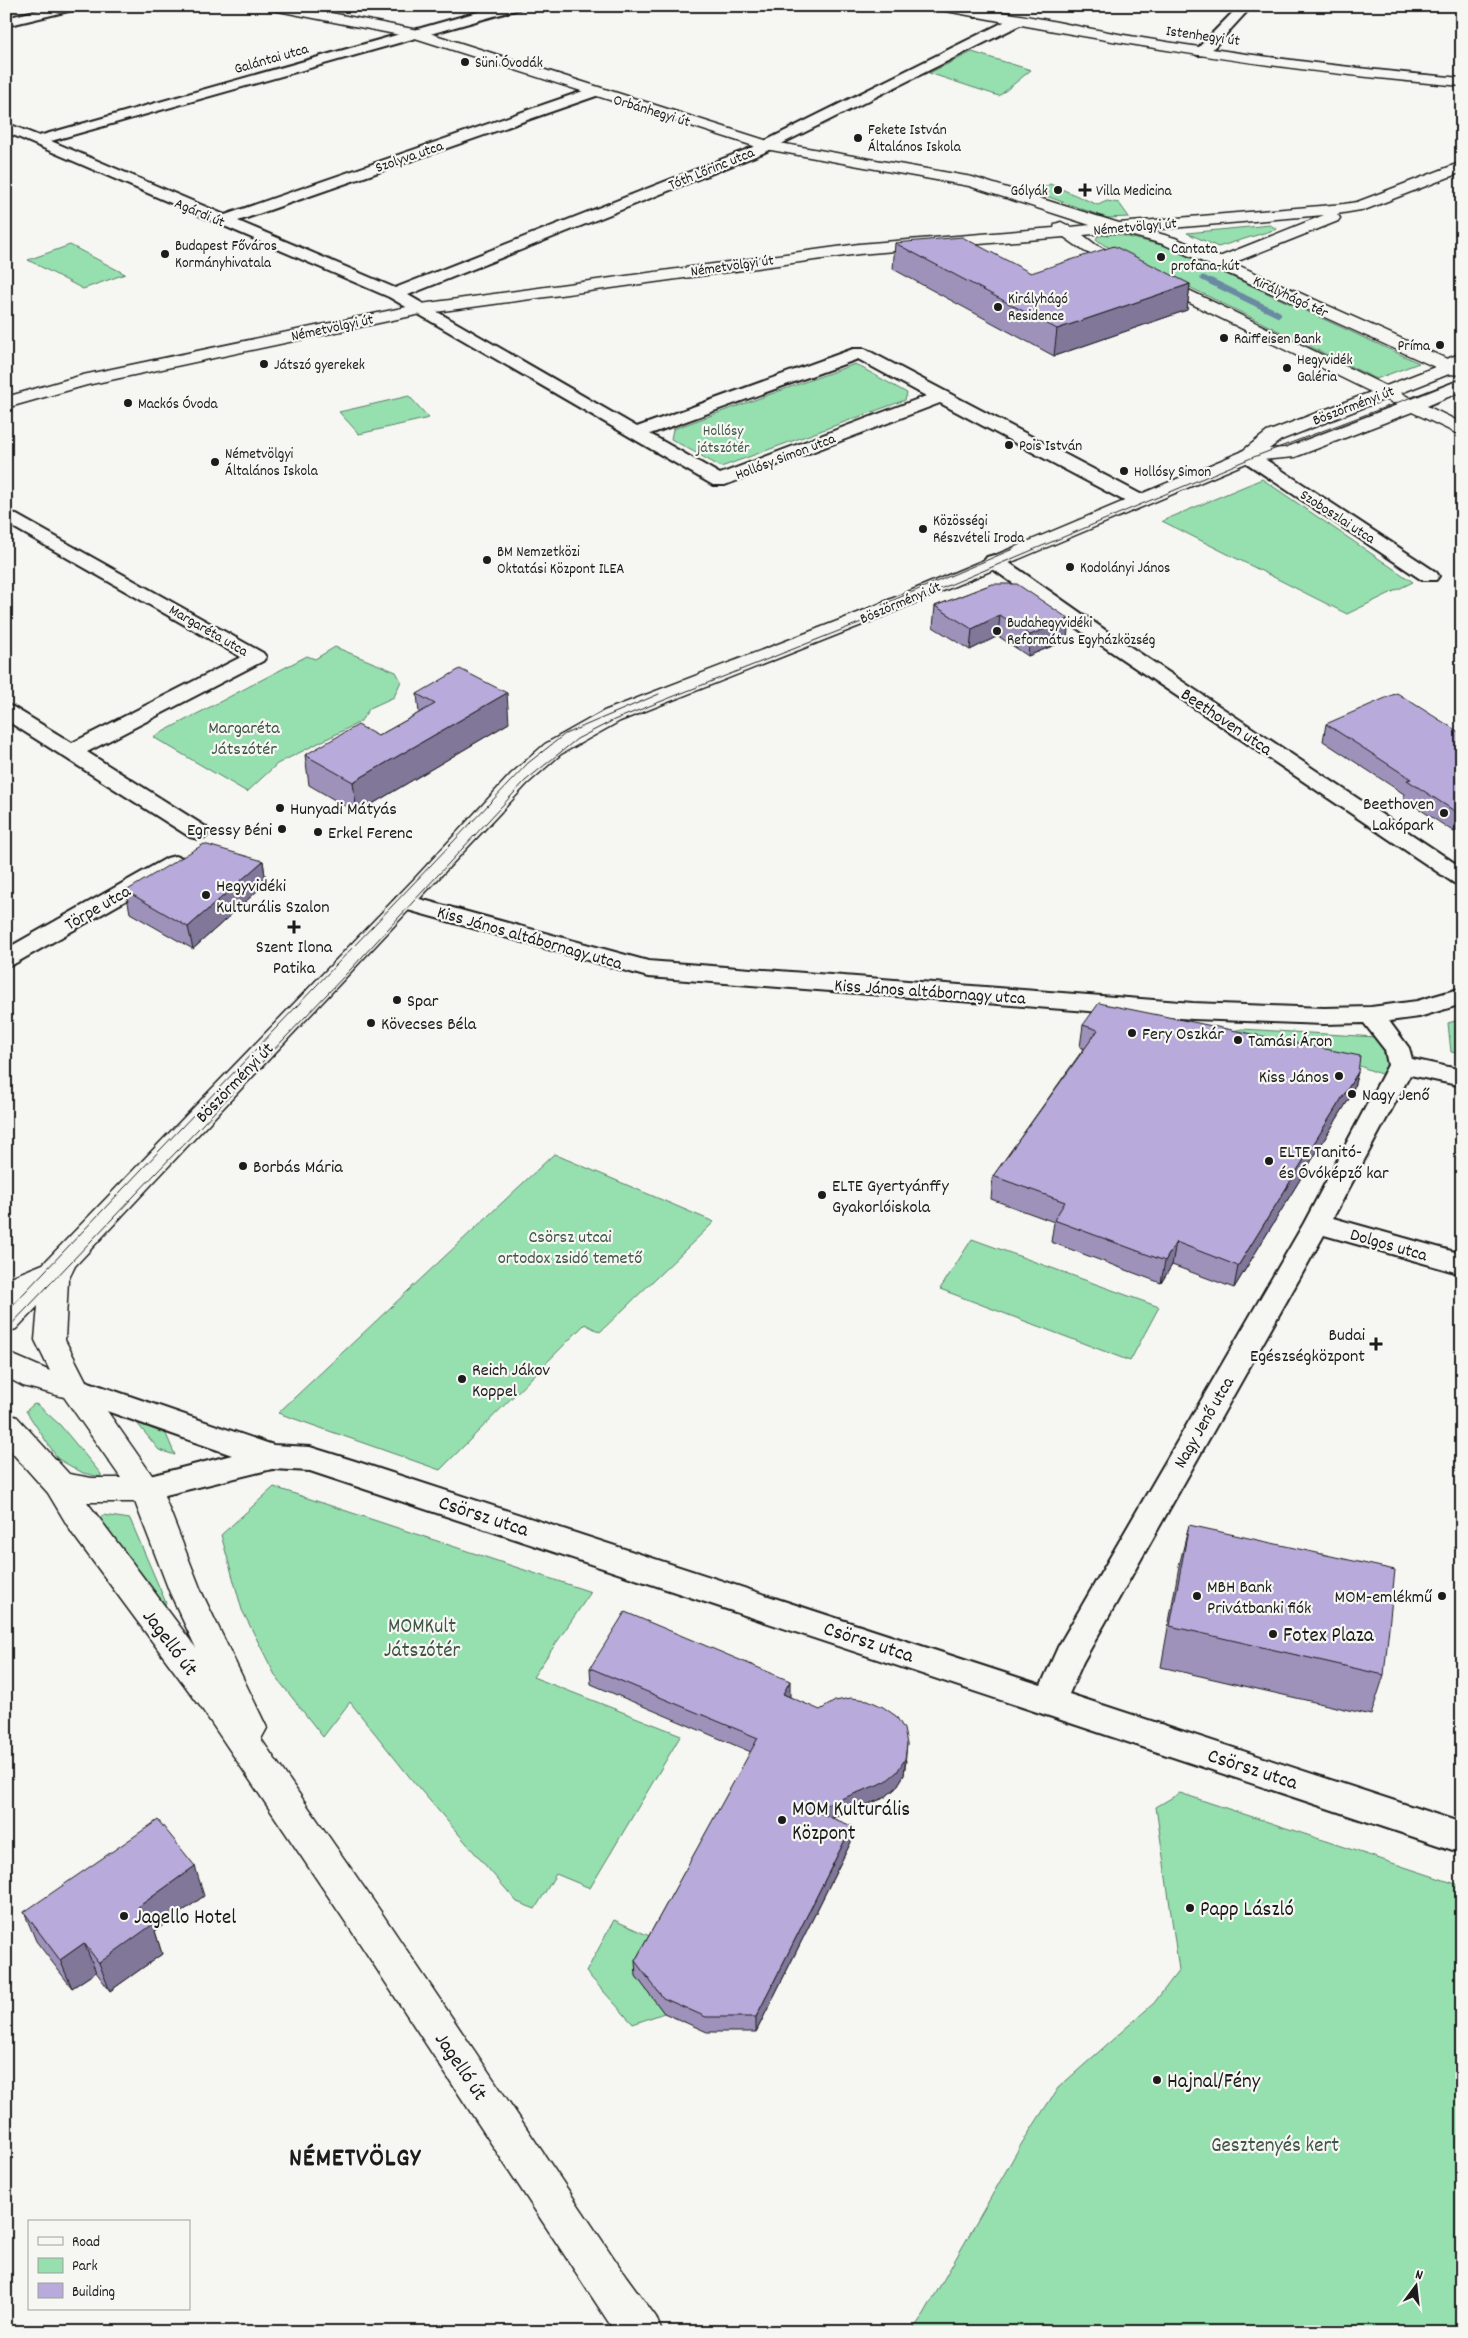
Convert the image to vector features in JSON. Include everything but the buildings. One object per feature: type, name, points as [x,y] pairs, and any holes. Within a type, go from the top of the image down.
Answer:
[{"type":"street","points":[[6,22],[72,6]]},
{"type":"street","name":"Orbánhegyi út","points":[[273,6],[418,34],[594,92],[765,145],[949,177],[995,188],[1033,203],[1116,227]]},
{"type":"street","name":"Galántai utca","points":[[36,141],[514,6]]},
{"type":"street","name":"Istenhegyi út","points":[[941,6],[1017,21],[1202,52],[1383,76],[1462,82]]},
{"type":"street","points":[[980,14],[993,6]]},
{"type":"street","points":[[1202,52],[1246,6]]},
{"type":"street","name":"Tóth Lőrinc utca","points":[[395,294],[765,145],[1017,21]]},
{"type":"street","name":"Szolyva utca","points":[[223,221],[594,92]]},
{"type":"street","name":"Agárdi út","points":[[6,128],[395,294],[421,309]]},
{"type":"street","name":"Németvölgyi út","points":[[6,403],[84,380],[421,309],[800,256],[1361,206],[1462,167]]},
{"type":"street","name":"Orbánhegyi út","points":[[1033,203],[1066,232]]},
{"type":"street","points":[[1219,263],[1361,206]]},
{"type":"street","name":"Királyhágó tér","points":[[1116,227],[1169,241],[1457,366]]},
{"type":"street","points":[[1066,232],[1090,248],[1462,430]]},
{"type":"street","name":"Hollósy Simon utca","points":[[421,309],[719,481],[941,396]]},
{"type":"street","points":[[636,433],[859,353],[1139,501]]},
{"type":"street","name":"Böszörményi út","points":[[1248,456],[1288,453],[1397,399],[1457,366]]},
{"type":"street","name":"Böszörményi út","points":[[6,1321],[405,902],[444,888],[538,784],[553,749],[612,716],[860,619],[994,561],[1248,456],[1274,436],[1397,399],[1462,384]]},
{"type":"street","name":"Szoboszlai utca","points":[[1248,456],[1429,576]]},
{"type":"street","name":"Margaréta utca","points":[[6,515],[256,658],[71,752]]},
{"type":"street","name":"Beethoven utca","points":[[994,561],[1098,634],[1462,878]]},
{"type":"street","points":[[6,710],[198,832]]},
{"type":"street","name":"Törpe utca","points":[[6,959],[187,856]]},
{"type":"street","name":"Kiss János altábornagy utca","points":[[405,902],[648,969],[1193,1011],[1324,1016],[1371,1015],[1419,1010],[1462,996]]},
{"type":"street","points":[[1371,1015],[1397,1048],[1401,1065],[1462,1078]]},
{"type":"street","name":"Nagy Jenő utca","points":[[1050,1701],[1069,1657],[1317,1223],[1395,1080],[1401,1065]]},
{"type":"street","name":"Dolgos utca","points":[[1317,1223],[1462,1264]]},
{"type":"street","name":"Böszörményi út","points":[[6,1291],[41,1276],[63,1262]]},
{"type":"street","name":"Böszörményi út","points":[[63,1262],[54,1280],[50,1340],[74,1388]]},
{"type":"street","points":[[6,1363],[34,1378],[74,1388]]},
{"type":"street","name":"Csörsz utca","points":[[74,1388],[272,1457],[310,1459],[355,1473],[1462,1838]]},
{"type":"street","name":"Jagelló út","points":[[74,1388],[144,1488],[186,1593],[284,1800]]},
{"type":"street","name":"Jagelló út","points":[[6,1425],[59,1484],[83,1524],[212,1696],[368,1924],[610,2291],[641,2332]]},
{"type":"street","name":"Csörsz utca","points":[[144,1488],[272,1457]]},
{"type":"street","points":[[59,1484],[86,1492],[113,1493],[144,1488]]},
{"type":"green space","points":[[972,52],[1031,70],[999,96],[929,73]]},
{"type":"green space","points":[[1050,184],[1098,205],[1107,201],[1119,203],[1129,217],[1107,218],[1035,192]]},
{"type":"green space","points":[[1270,225],[1277,229],[1218,247],[1187,233]]},
{"type":"green space","points":[[1116,234],[1165,246],[1419,363],[1376,379],[1104,245],[1096,239],[1098,236]]},
{"type":"green space","points":[[70,245],[125,274],[83,289],[28,260]]},
{"type":"green space","name":"Hollósy játszótér","points":[[855,364],[907,393],[905,400],[721,467],[671,439],[673,429]]},
{"type":"green space","points":[[409,396],[429,418],[359,434],[339,412]]},
{"type":"green space","points":[[1262,479],[1413,582],[1347,614],[1162,521]]},
{"type":"green space","name":"Margaréta Játszótér","points":[[335,647],[396,672],[401,681],[394,697],[370,708],[360,722],[277,764],[247,792],[153,737],[307,656],[315,659]]},
{"type":"green space","points":[[1462,1019],[1462,1054],[1451,1052],[1448,1023]]},
{"type":"green space","points":[[1242,1029],[1376,1037],[1386,1055],[1388,1065],[1386,1076],[1354,1064],[1232,1031]]},
{"type":"green space","name":"Csörsz utcai ortodox zsidó temető","points":[[554,1154],[714,1222],[600,1332],[585,1324],[440,1470],[278,1413]]},
{"type":"green space","points":[[972,1239],[1159,1307],[1130,1361],[940,1289]]},
{"type":"green space","points":[[34,1404],[38,1405],[60,1425],[101,1474],[101,1477],[83,1473],[58,1459],[26,1411]]},
{"type":"green space","points":[[137,1423],[166,1434],[175,1455],[159,1450]]},
{"type":"green space","name":"MOMKult Játszótér","points":[[274,1487],[591,1592],[533,1677],[681,1735],[590,1888],[556,1874],[535,1909],[517,1902],[412,1780],[350,1702],[323,1737],[276,1677],[242,1610],[221,1535]]},
{"type":"green space","points":[[103,1515],[130,1519],[166,1603],[163,1607],[99,1518]]},
{"type":"green space","name":"Gesztenyés kert","points":[[1180,1793],[1462,1886],[1462,2332],[911,2332],[924,2314],[1022,2143],[1058,2088],[1154,2003],[1179,1970],[1156,1807]]},
{"type":"green space","points":[[614,1920],[656,1939],[636,1976],[664,2013],[633,2024],[586,1972]]},
{"type":"waterway","points":[[1203,278],[1213,283]]},
{"type":"waterway","points":[[1210,281],[1278,314]]},
{"type":"tram line","points":[[6,1330],[350,970],[525,781],[577,739],[614,720],[864,621],[1251,458],[1462,378]]},
{"type":"tram line","points":[[882,605],[1013,549]]},
{"type":"tram line","points":[[6,1312],[528,763],[565,734],[659,694]]},
{"type":"place","name":"Süni Óvodák","points":[[465,62]]},
{"type":"place","name":"Fekete István Általános Iskola","points":[[858,138]]},
{"type":"place","name":"Gólyák","points":[[1058,190]]},
{"type":"place","name":"Villa Medicina","points":[[1085,190]]},
{"type":"place","name":"Budapest Főváros Kormányhivatala","points":[[165,254]]},
{"type":"place","name":"Cantata profana-kút","points":[[1161,257]]},
{"type":"place","name":"Királyhágó Residence","points":[[998,307]]},
{"type":"place","name":"Raiffeisen Bank","points":[[1224,338]]},
{"type":"place","name":"Príma","points":[[1440,345]]},
{"type":"place","name":"Játszó gyerekek","points":[[264,364]]},
{"type":"place","name":"Hegyvidék Galéria","points":[[1287,368]]},
{"type":"place","name":"Mackós Óvoda","points":[[128,403]]},
{"type":"place","name":"Pois István","points":[[1009,445]]},
{"type":"place","name":"Németvölgyi Általános Iskola","points":[[215,462]]},
{"type":"place","name":"Hollósy Simon","points":[[1124,471]]},
{"type":"place","name":"Közösségi Részvételi Iroda","points":[[923,529]]},
{"type":"place","name":"BM Nemzetközi Oktatási Központ ILEA","points":[[487,560]]},
{"type":"place","name":"Kodolányi János","points":[[1070,567]]},
{"type":"place","name":"Budahegyvidéki Református Egyházközség","points":[[997,631]]},
{"type":"place","name":"Hunyadi Mátyás","points":[[280,808]]},
{"type":"place","name":"Beethoven Lakópark","points":[[1444,813]]},
{"type":"place","name":"Egressy Béni","points":[[282,829]]},
{"type":"place","name":"Erkel Ferenc","points":[[318,832]]},
{"type":"place","name":"Hegyvidéki Kulturális Szalon","points":[[206,895]]},
{"type":"place","name":"Szent Ilona Patika","points":[[294,927]]},
{"type":"place","name":"Spar","points":[[397,1000]]},
{"type":"place","name":"Kövecses Béla","points":[[371,1023]]},
{"type":"place","name":"Fery Oszkár","points":[[1132,1033]]},
{"type":"place","name":"Tamási Áron","points":[[1238,1040]]},
{"type":"place","name":"Kiss János","points":[[1339,1076]]},
{"type":"place","name":"Nagy Jenő","points":[[1352,1094]]},
{"type":"place","name":"ELTE Tanitó- és Óvóképző kar","points":[[1269,1161]]},
{"type":"place","name":"Borbás Mária","points":[[243,1166]]},
{"type":"place","name":"ELTE Gyertyánffy Gyakorlóiskola","points":[[822,1195]]},
{"type":"place","name":"Budai Egészségközpont","points":[[1376,1344]]},
{"type":"place","name":"Reich Jákov Koppel","points":[[462,1379]]},
{"type":"place","name":"MBH Bank Privátbanki fiók","points":[[1197,1596]]},
{"type":"place","name":"MOM-emlékmű","points":[[1442,1596]]},
{"type":"place","name":"Fotex Plaza","points":[[1273,1634]]},
{"type":"place","name":"MOM Kulturális Központ","points":[[782,1820]]},
{"type":"place","name":"Papp László","points":[[1190,1908]]},
{"type":"place","name":"Jagello Hotel","points":[[124,1916]]},
{"type":"place","name":"Hajnal/Fény","points":[[1157,2080]]},
{"type":"district","name":"NÉMETVÖLGY","points":[[355,2156]]}]
